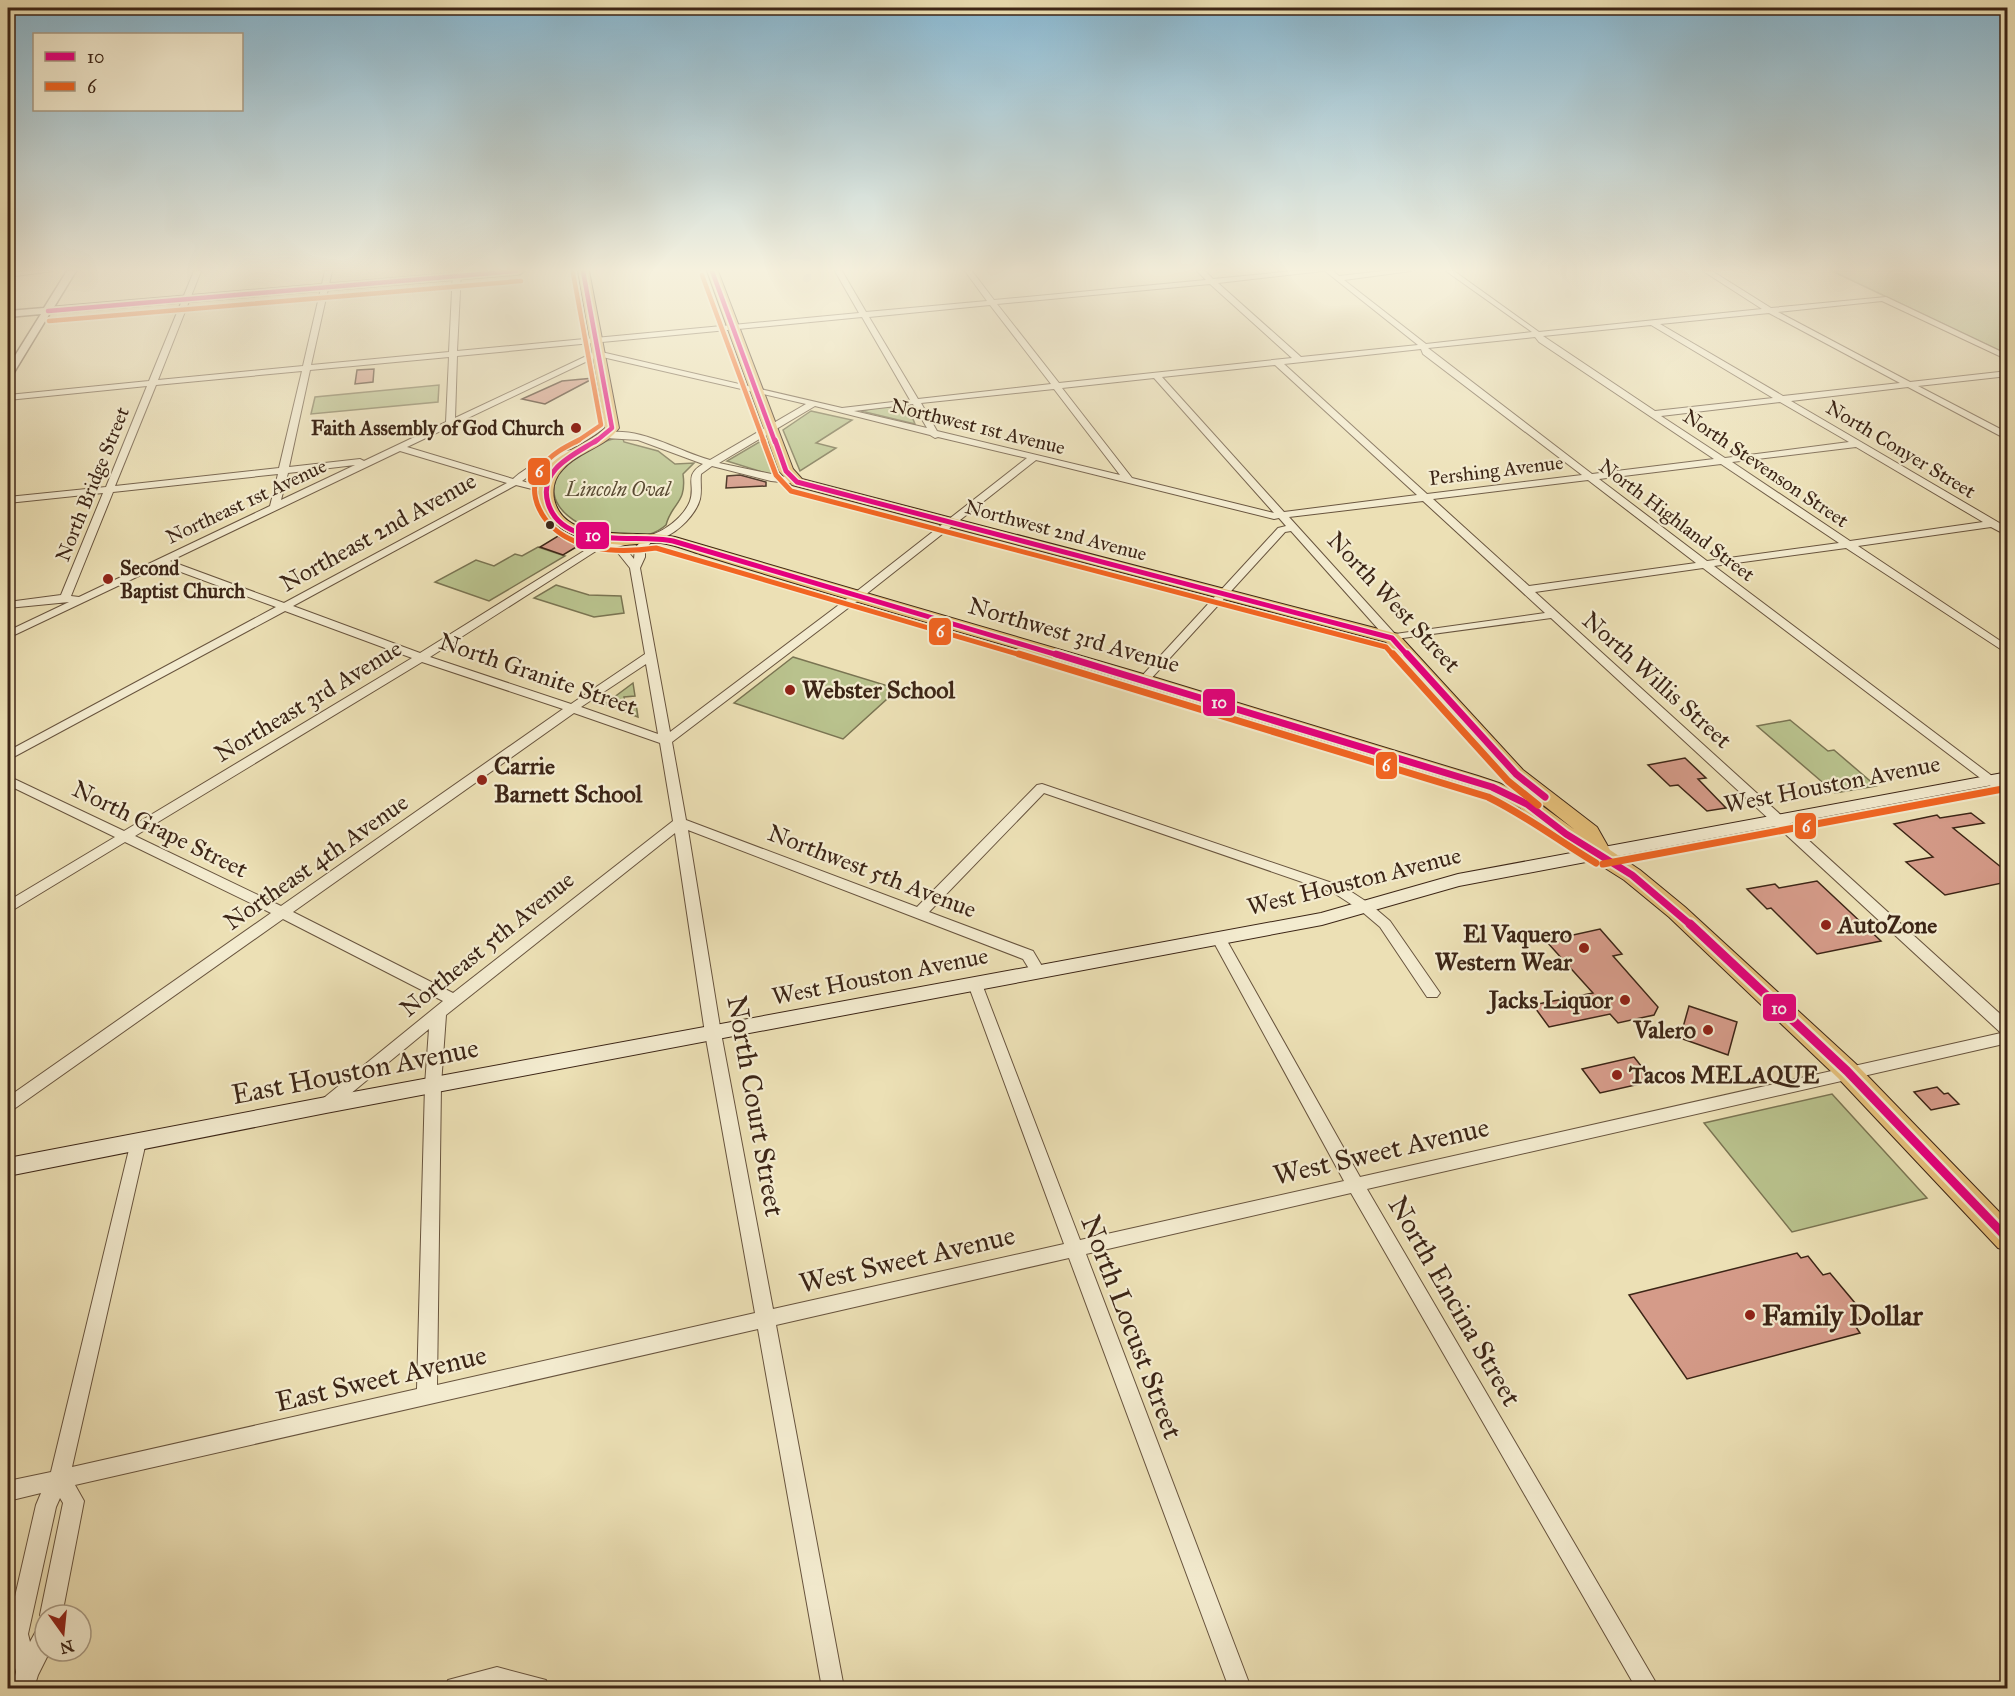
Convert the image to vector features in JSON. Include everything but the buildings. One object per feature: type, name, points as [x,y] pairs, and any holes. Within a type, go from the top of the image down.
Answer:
[{"type":"main road","points":[[597,350],[612,428],[606,435],[575,452],[554,470],[544,491],[548,507],[571,528],[603,538],[633,540],[653,537]]},
{"type":"main road","points":[[741,350],[786,471],[797,482]]},
{"type":"main road","name":"Northwest 2nd Avenue","points":[[797,482],[1392,638]]},
{"type":"main road","name":"Northwest 3rd Avenue","points":[[653,537],[1144,680],[1492,787],[1527,804],[1566,834],[1601,854]]},
{"type":"main road","name":"North West Street","points":[[1392,638],[1516,774],[1590,832],[1601,854]]},
{"type":"main road","points":[[1492,787],[1512,786],[1518,780],[1516,774]]},
{"type":"main road","name":"West Houston Avenue","points":[[713,1033],[1322,919],[1450,882],[2007,777]]},
{"type":"main road","points":[[1601,854],[1677,912],[1847,1071],[2007,1240]]},
{"type":"main road","name":"East Houston Avenue","points":[[8,1167],[713,1033]]},
{"type":"street","points":[[8,374],[23,350]]},
{"type":"street","name":"North Bridge Street","points":[[79,600],[65,598],[166,350]]},
{"type":"street","points":[[275,507],[312,350]]},
{"type":"street","points":[[450,423],[453,350]]},
{"type":"street","points":[[8,397],[453,354],[532,350]]},
{"type":"street","name":"Northeast 1st Avenue","points":[[8,635],[399,448],[590,350]]},
{"type":"street","name":"Northwest 1st Avenue","points":[[608,350],[935,435],[1274,516],[1281,515]]},
{"type":"street","points":[[885,350],[935,435]]},
{"type":"street","points":[[1028,350],[1129,481]]},
{"type":"street","points":[[1288,350],[1299,360]]},
{"type":"street","points":[[838,410],[1387,350]]},
{"type":"street","name":"North Highland Street","points":[[1425,350],[2007,795]]},
{"type":"street","name":"North Stevenson Street","points":[[1557,350],[2007,651]]},
{"type":"street","name":"North Conyer Street","points":[[1699,350],[2007,533]]},
{"type":"street","points":[[1844,350],[2007,437]]},
{"type":"street","points":[[1990,350],[2007,358]]},
{"type":"street","name":"North Willis Street","points":[[1278,362],[2007,1030]]},
{"type":"street","points":[[1654,414],[2007,373]]},
{"type":"street","name":"North West Street","points":[[1156,375],[1392,638]]},
{"type":"street","points":[[571,528],[592,546],[610,547],[622,551],[635,568],[640,557],[640,548],[653,537],[675,525],[693,505],[696,498],[695,475],[711,462],[812,404]]},
{"type":"street","points":[[606,435],[644,438],[689,457],[711,462]]},
{"type":"street","name":"Pershing Avenue","points":[[1281,515],[1858,444]]},
{"type":"street","points":[[399,448],[544,491]]},
{"type":"street","name":"Northeast 2nd Avenue","points":[[8,756],[515,482],[521,475],[546,462],[575,452]]},
{"type":"street","points":[[666,741],[856,597],[1033,458]]},
{"type":"street","points":[[8,500],[371,461]]},
{"type":"street","name":"Northwest 2nd Avenue","points":[[711,462],[779,480],[797,482]]},
{"type":"street","points":[[1526,590],[1992,524]]},
{"type":"street","points":[[1144,680],[1282,530],[1292,528]]},
{"type":"street","points":[[610,547],[633,540]]},
{"type":"street","name":"Northeast 3rd Avenue","points":[[8,907],[422,657],[592,546]]},
{"type":"street","name":"North Granite Street","points":[[160,561],[422,657],[574,707],[666,741]]},
{"type":"street","name":"North Court Street","points":[[635,568],[680,822],[713,1033],[833,1689]]},
{"type":"street","points":[[8,605],[65,598]]},
{"type":"street","points":[[1392,638],[1552,615]]},
{"type":"street","name":"Northeast 4th Avenue","points":[[8,1106],[574,707],[650,656]]},
{"type":"street","name":"North Grape Street","points":[[8,780],[283,913],[454,1000]]},
{"type":"street","points":[[920,913],[1042,788],[1332,886],[1365,907],[1385,924],[1432,993]]},
{"type":"street","name":"Northwest 5th Avenue","points":[[680,822],[1028,955],[1039,973]]},
{"type":"street","name":"Northeast 5th Avenue","points":[[326,1105],[454,1000],[680,822]]},
{"type":"street","name":"North Encina Street","points":[[1220,939],[1355,1184],[1648,1689]]},
{"type":"street","name":"North Locust Street","points":[[975,984],[1240,1689]]},
{"type":"street","points":[[427,1396],[434,1085],[438,1013]]},
{"type":"street","name":"West Sweet Avenue","points":[[766,1319],[1847,1071],[2007,1037]]},
{"type":"street","points":[[25,1680],[17,1634],[46,1505],[59,1479],[138,1142]]},
{"type":"street","name":"East Sweet Avenue","points":[[8,1491],[766,1319]]},
{"type":"street","points":[[53,1603],[74,1501],[59,1479]]},
{"type":"street","points":[[25,1680],[33,1662]]},
{"type":"street","points":[[456,1689],[497,1678],[538,1689]]},
{"type":"green space","points":[[439,385],[438,402],[311,414],[315,397]]},
{"type":"green space","points":[[879,407],[908,407],[915,424],[861,411]]},
{"type":"green space","points":[[811,411],[852,420],[816,443],[836,448],[800,471],[783,430]]},
{"type":"green space","name":"Lincoln Oval","points":[[625,437],[624,442],[658,451],[675,464],[694,463],[683,474],[684,484],[681,497],[666,525],[647,535],[624,537],[600,532],[578,523],[561,509],[554,493],[559,475],[579,456],[607,441]]},
{"type":"green space","points":[[761,441],[767,441],[766,448],[775,476],[727,461]]},
{"type":"green space","points":[[538,547],[565,556],[489,601],[435,582],[476,560],[494,566],[515,554],[522,556]]},
{"type":"green space","points":[[556,585],[589,595],[621,596],[624,613],[594,617],[534,598]]},
{"type":"green space","points":[[793,657],[898,689],[843,739],[734,703]]},
{"type":"green space","points":[[633,683],[635,696],[624,697],[625,703],[636,704],[638,717],[605,704]]},
{"type":"green space","points":[[1790,720],[1828,751],[1834,750],[1876,786],[1835,793],[1757,726]]},
{"type":"green space","points":[[1832,1094],[1927,1198],[1792,1232],[1704,1123]]},
{"type":"transit line","name":"6","points":[[587,350],[601,425],[547,461],[539,472],[535,489],[537,503],[544,519],[570,540],[587,546],[623,551],[656,548],[1141,690],[1488,797],[1521,813],[1560,842],[1596,863]]},
{"type":"transit line","name":"10","points":[[598,350],[612,428],[603,437],[565,461],[547,480],[545,493],[550,509],[565,525],[587,534],[611,539],[661,538],[681,543],[1185,692],[1471,780],[1492,787],[1527,804],[1566,834],[1632,875],[1677,912],[1847,1071],[2008,1239]]},
{"type":"transit line","name":"6","points":[[730,350],[776,475],[791,491],[1386,647],[1508,781],[1538,805]]},
{"type":"transit line","name":"10","points":[[741,350],[786,471],[797,482],[1392,638],[1516,774],[1545,797]]},
{"type":"transit line","name":"6","points":[[1603,864],[2008,788]]},
{"type":"place","name":"Faith Assembly of God Church","points":[[576,428]]},
{"type":"place","name":"Second Baptist Church","points":[[108,579]]},
{"type":"place","name":"Webster School","points":[[790,690]]},
{"type":"place","name":"Carrie Barnett School","points":[[482,780]]},
{"type":"place","name":"AutoZone","points":[[1826,925]]},
{"type":"place","name":"El Vaquero Western Wear","points":[[1584,948]]},
{"type":"place","name":"Jacks Liquor","points":[[1625,1000]]},
{"type":"place","name":"Valero","points":[[1708,1030]]},
{"type":"place","name":"Tacos MELAQUE","points":[[1617,1075]]},
{"type":"place","name":"Family Dollar","points":[[1750,1315]]}]
